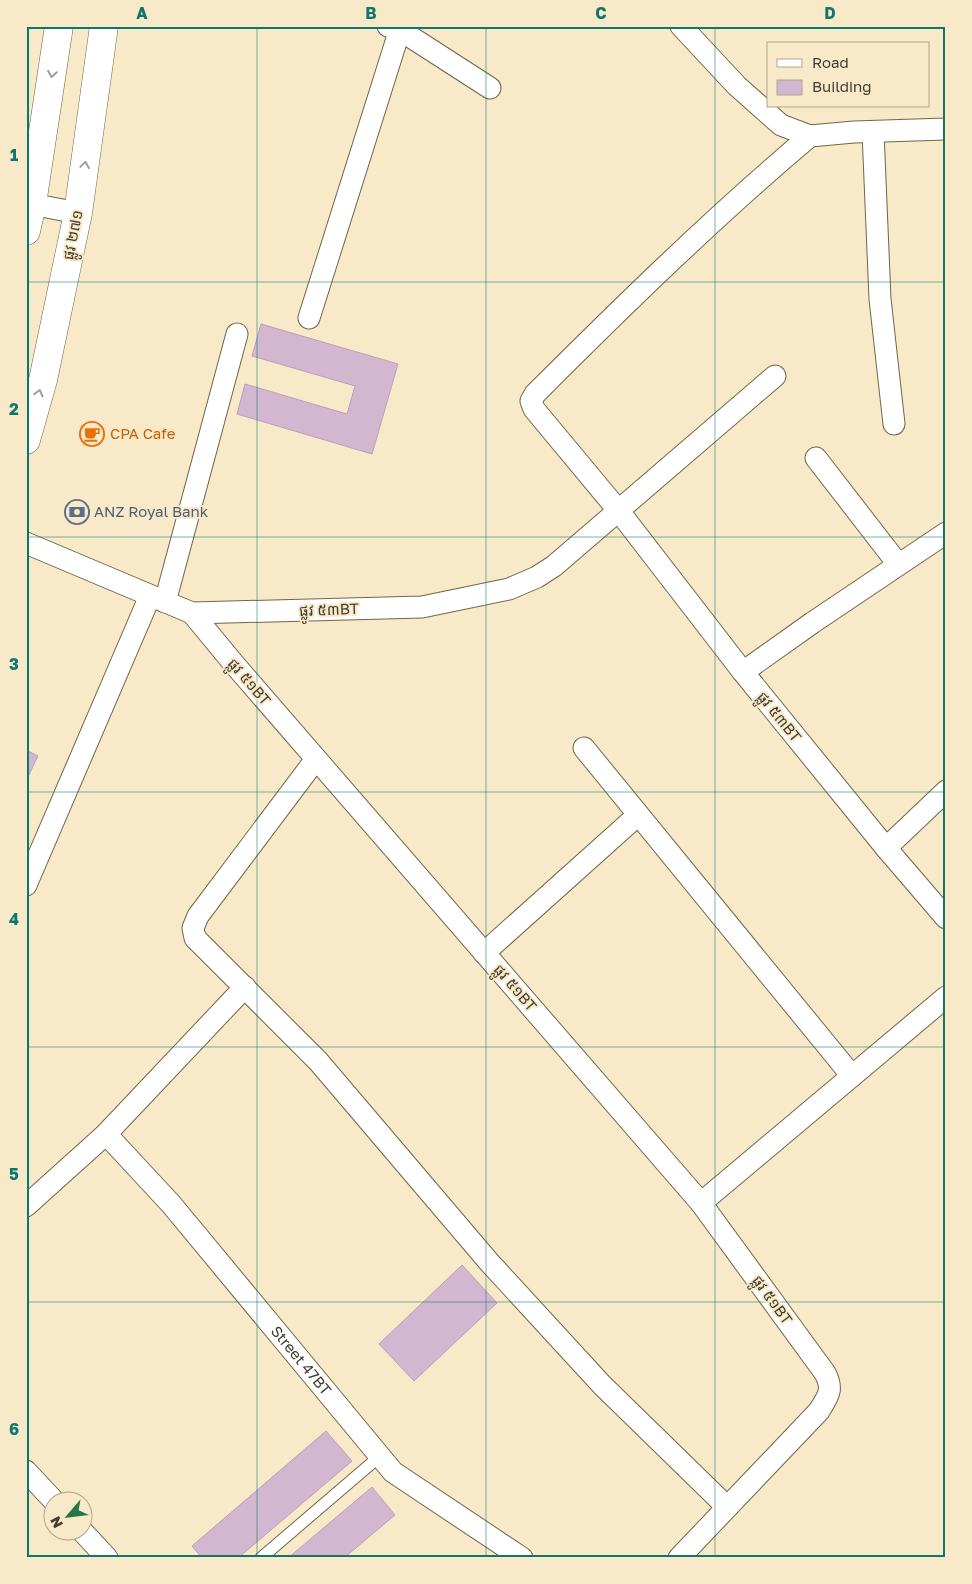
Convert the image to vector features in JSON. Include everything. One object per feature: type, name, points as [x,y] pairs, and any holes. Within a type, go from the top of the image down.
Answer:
[{"type":"main road","points":[[26,231],[59,26]]},
{"type":"main road","name":"ផ្លូវ ២៧១","points":[[26,440],[43,380],[78,214],[104,26]]},
{"type":"street","points":[[681,26],[737,86],[781,125],[810,136],[946,129]]},
{"type":"street","points":[[309,318],[396,28],[490,88]]},
{"type":"street","points":[[873,132],[880,299],[894,424]]},
{"type":"street","name":"ផ្លូវ ៥៣BT","points":[[810,136],[752,184],[595,334],[535,394],[532,401],[534,409],[618,510],[743,672],[886,848],[946,918]]},
{"type":"street","points":[[29,204],[78,214]]},
{"type":"street","points":[[26,884],[157,599],[236,334]]},
{"type":"street","points":[[618,510],[775,376]]},
{"type":"street","points":[[816,458],[898,564]]},
{"type":"street","name":"ផ្លូវ ៥៣BT","points":[[26,543],[192,614],[422,607],[510,589],[538,577],[554,566],[618,510]]},
{"type":"street","points":[[743,672],[898,564],[946,533]]},
{"type":"street","name":"ផ្លូវ ៥១BT","points":[[192,614],[701,1203],[825,1373],[830,1382],[830,1392],[819,1411],[728,1507]]},
{"type":"street","points":[[584,748],[852,1076]]},
{"type":"street","points":[[316,759],[198,916],[193,928],[195,938],[318,1061],[489,1262],[602,1386],[728,1507],[679,1558]]},
{"type":"street","points":[[886,848],[946,791]]},
{"type":"street","points":[[484,952],[638,815]]},
{"type":"street","points":[[26,1206],[106,1134],[245,987]]},
{"type":"street","points":[[701,1203],[946,997]]},
{"type":"street","name":"Street 47BT","points":[[106,1134],[171,1204],[393,1472],[522,1558]]},
{"type":"street","points":[[26,1471],[46,1492]]},
{"type":"street","points":[[92,1542],[107,1558]]},
{"type":"lane","points":[[261,1558],[380,1456]]},
{"type":"building","points":[[261,324],[398,364],[372,454],[237,414],[245,384],[347,414],[355,386],[252,356]]},
{"type":"building","points":[[26,750],[38,756],[26,781]]},
{"type":"building","points":[[462,1265],[497,1303],[414,1381],[379,1344]]},
{"type":"building","points":[[326,1431],[352,1461],[238,1558],[202,1558],[192,1546]]},
{"type":"building","points":[[372,1487],[395,1515],[344,1558],[288,1558]]},
{"type":"place","name":"CPA Cafe","points":[[92,434]]},
{"type":"place","name":"ANZ Royal Bank","points":[[77,512]]}]
